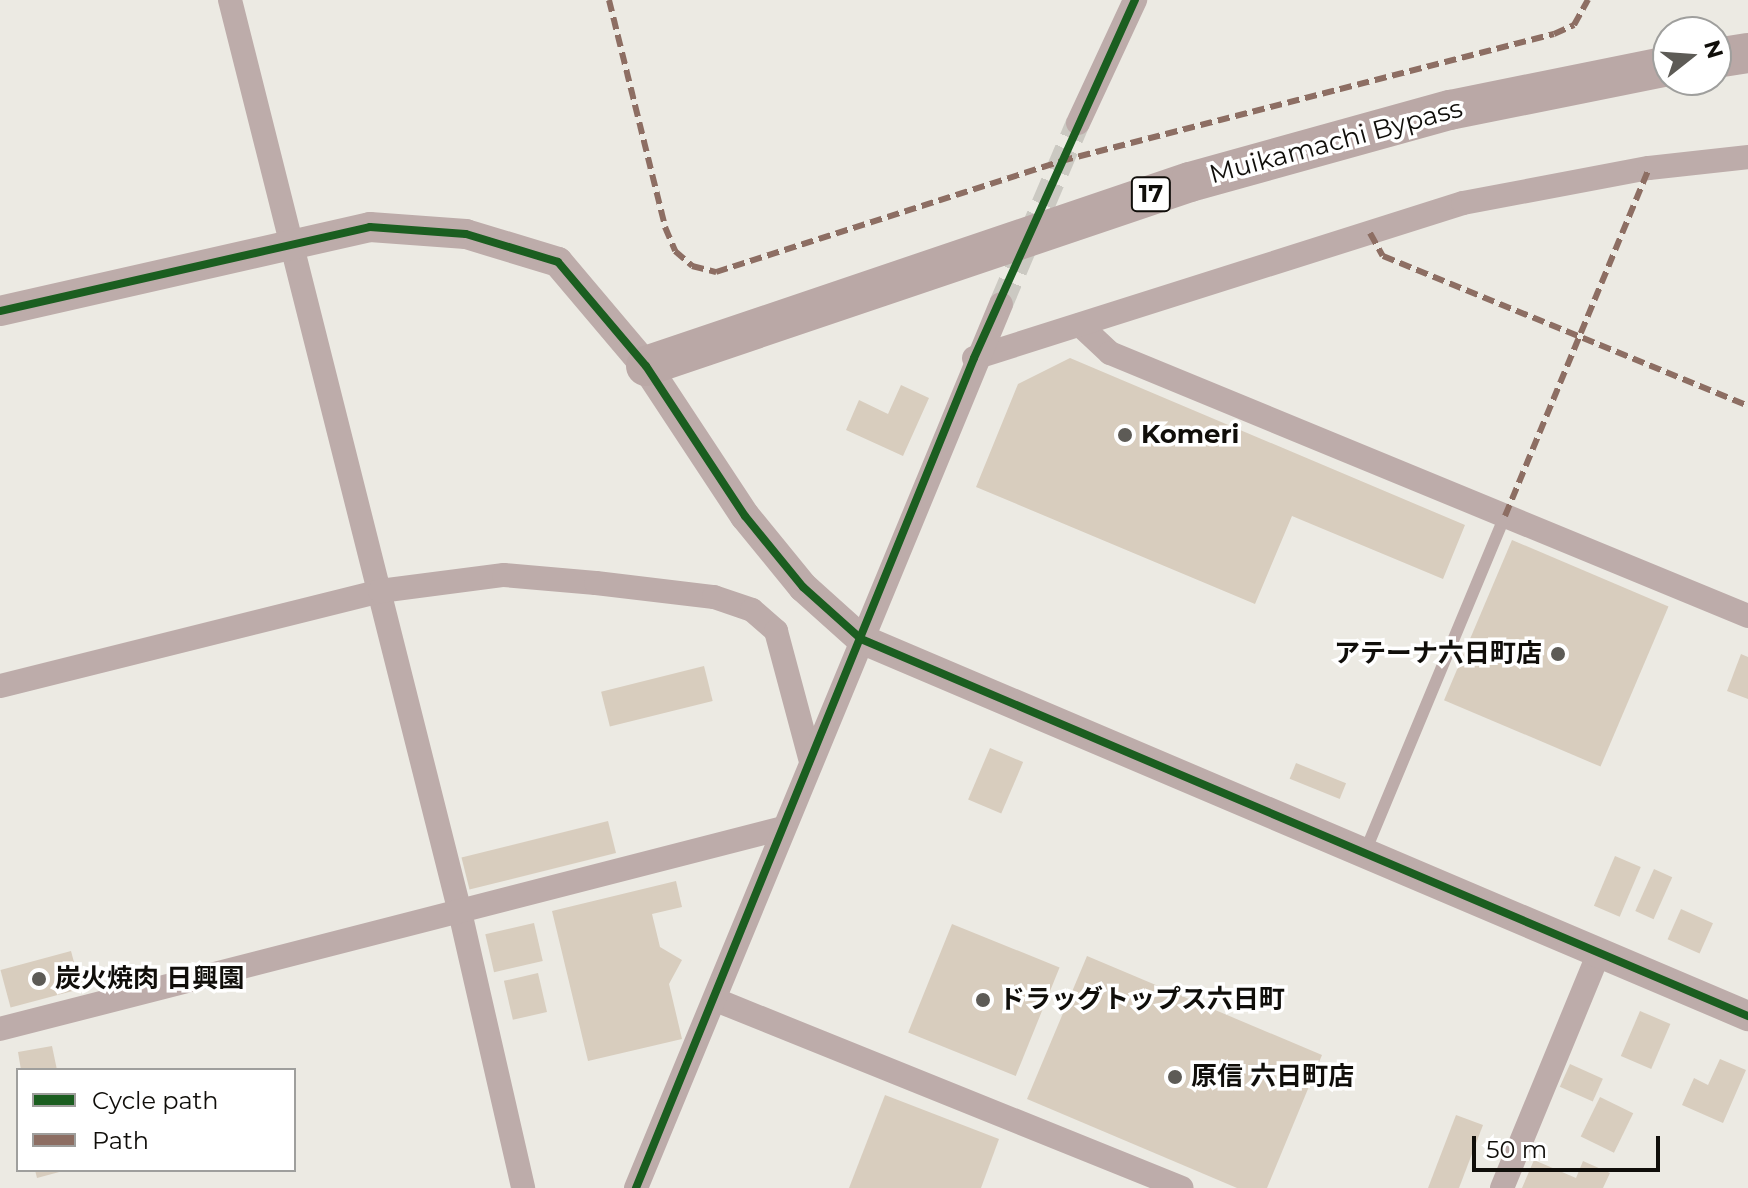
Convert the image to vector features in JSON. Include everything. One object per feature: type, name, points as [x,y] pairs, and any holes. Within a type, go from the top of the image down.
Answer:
[{"type":"highway","name":"Muikamachi Bypass","points":[[646,366],[1190,182],[1450,110],[1652,69]]},
{"type":"street","points":[[230,0],[460,912],[523,1188]]},
{"type":"street","points":[[1078,123],[1135,0]]},
{"type":"street","points":[[974,358],[1463,203],[1649,168],[1748,157]]},
{"type":"street","points":[[0,311],[291,241],[370,227],[466,234],[558,262],[646,366],[745,516],[803,587],[861,639],[1598,955],[1748,1016]]},
{"type":"street","points":[[636,1188],[716,1000],[810,758],[974,358],[1001,304]]},
{"type":"street","points":[[1080,325],[1110,353],[1748,616]]},
{"type":"street","points":[[0,686],[380,591],[504,575],[714,597],[752,610],[776,631],[810,758]]},
{"type":"street","points":[[0,1029],[783,828]]},
{"type":"street","points":[[1502,1188],[1598,955]]},
{"type":"street","points":[[716,1000],[1182,1188]]},
{"type":"lane","points":[[1364,855],[1505,516]]},
{"type":"building","name":"Komeri","points":[[1070,358],[1465,525],[1443,579],[1292,516],[1255,604],[976,487],[1018,384]]},
{"type":"building","points":[[901,385],[929,398],[903,456],[846,430],[859,400],[888,414]]},
{"type":"building","name":"アテーナ六日町店","points":[[1512,540],[1668,606],[1600,767],[1444,700]]},
{"type":"building","points":[[1741,654],[1748,657],[1748,699],[1727,691]]},
{"type":"building","points":[[704,666],[713,701],[610,727],[601,692]]},
{"type":"building","points":[[990,748],[1023,762],[1001,814],[968,800]]},
{"type":"building","points":[[1296,763],[1346,783],[1340,799],[1290,779]]},
{"type":"building","points":[[608,821],[616,853],[469,890],[461,858]]},
{"type":"building","points":[[1615,856],[1641,867],[1620,917],[1594,906]]},
{"type":"building","points":[[1654,869],[1672,877],[1654,919],[1635,911]]},
{"type":"building","points":[[676,881],[682,907],[652,914],[660,947],[682,960],[669,984],[682,1039],[588,1061],[552,911]]},
{"type":"building","points":[[1681,909],[1713,923],[1700,953],[1668,939]]},
{"type":"building","points":[[534,923],[543,961],[494,972],[485,934]]},
{"type":"building","name":"ドラッグトップス六日町","points":[[952,924],[1060,967],[1016,1076],[908,1032]]},
{"type":"building","name":"炭火焼肉 日興園","points":[[71,951],[81,989],[11,1008],[0,970]]},
{"type":"building","name":"原信 六日町店","points":[[1087,956],[1322,1055],[1267,1188],[1237,1188],[1027,1099]]},
{"type":"building","points":[[538,973],[547,1012],[513,1020],[504,981]]},
{"type":"building","points":[[1640,1011],[1670,1024],[1651,1069],[1621,1056]]},
{"type":"building","points":[[52,1046],[57,1068],[21,1068],[18,1052]]},
{"type":"building","points":[[1720,1059],[1746,1070],[1723,1123],[1682,1105],[1694,1078],[1708,1085]]},
{"type":"building","points":[[1570,1064],[1603,1079],[1593,1101],[1560,1087]]},
{"type":"building","points":[[885,1095],[999,1139],[981,1188],[849,1188]]},
{"type":"building","points":[[1600,1097],[1633,1113],[1614,1153],[1581,1137]]},
{"type":"building","points":[[1456,1115],[1483,1125],[1459,1188],[1428,1188]]},
{"type":"building","points":[[1534,1160],[1576,1178],[1583,1161],[1610,1173],[1603,1188],[1522,1188]]},
{"type":"building","points":[[36,1172],[59,1172],[37,1178]]},
{"type":"tunnel","points":[[1001,304],[1078,123]]},
{"type":"marked path","points":[[609,0],[665,227],[675,251],[692,266],[716,272],[1061,161],[1554,34],[1574,25],[1588,0]]},
{"type":"marked path","points":[[1505,516],[1649,168]]},
{"type":"marked path","points":[[1370,233],[1383,256],[1748,406]]},
{"type":"cycle path","points":[[636,1188],[974,358],[1135,0]]},
{"type":"cycle path","points":[[0,311],[370,227],[466,234],[558,262],[646,366],[745,516],[803,587],[861,639],[1748,1016]]},
{"type":"place","name":"Komeri","points":[[1125,435]]},
{"type":"place","name":"アテーナ六日町店","points":[[1558,654]]},
{"type":"place","name":"炭火焼肉 日興園","points":[[39,979]]},
{"type":"place","name":"ドラッグトップス六日町","points":[[983,1000]]},
{"type":"place","name":"原信 六日町店","points":[[1175,1077]]}]
